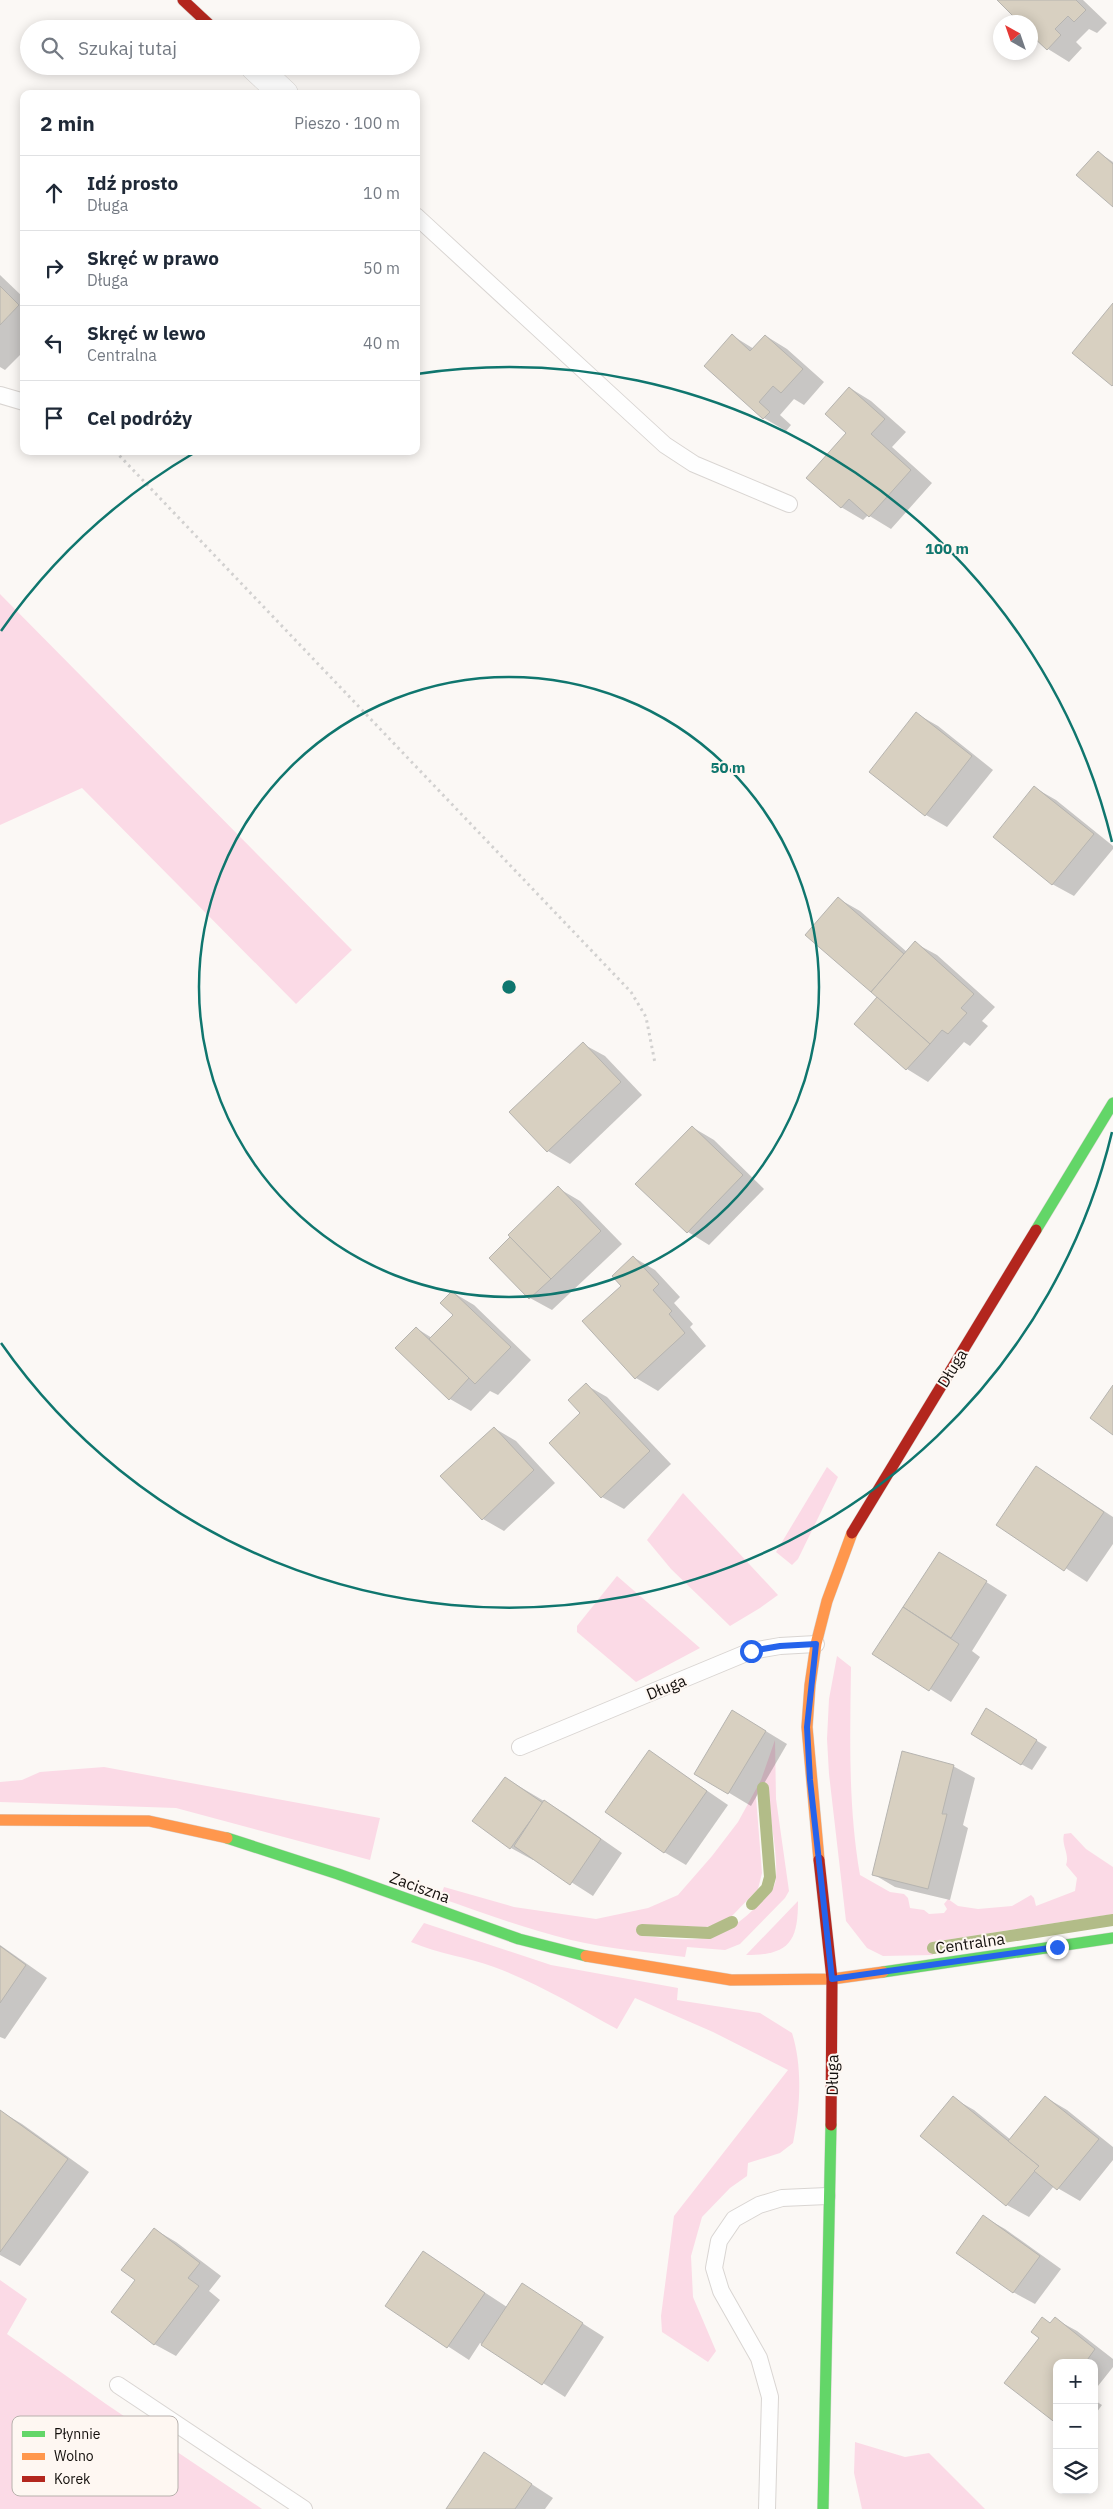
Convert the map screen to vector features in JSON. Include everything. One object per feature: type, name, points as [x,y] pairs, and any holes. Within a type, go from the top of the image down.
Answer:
[{"type":"street","points":[[183,0],[204,20]]},
{"type":"street","points":[[264,75],[280,90]]},
{"type":"street","name":"Długa","points":[[823,2509],[832,1979],[810,1780],[807,1727],[816,1644],[827,1601],[848,1541],[878,1486],[1113,1103]]},
{"type":"street","name":"Zaciszna","points":[[0,1820],[148,1821],[230,1839],[338,1874],[494,1932],[572,1954],[731,1980],[832,1979]]},
{"type":"street","name":"Centralna","points":[[832,1979],[1113,1938]]},
{"type":"lane","points":[[420,220],[665,445],[694,464],[789,504]]},
{"type":"lane","points":[[0,396],[20,401]]},
{"type":"lane","name":"Długa","points":[[520,1747],[751,1651],[780,1646],[816,1644]]},
{"type":"lane","points":[[767,2509],[770,2397],[759,2358],[721,2291],[714,2268],[719,2241],[734,2219],[759,2205],[782,2198],[827,2196]]},
{"type":"lane","points":[[118,2384],[166,2416]]},
{"type":"lane","points":[[178,2424],[304,2509]]},
{"type":"path","points":[[119,455],[631,992],[646,1017],[655,1063]]},
{"type":"shaded area","points":[[0,594],[352,950],[296,1004],[82,788],[0,825]]},
{"type":"shaded area","points":[[827,1467],[838,1477],[798,1559],[792,1565],[776,1552]]},
{"type":"shaded area","points":[[683,1493],[778,1595],[730,1626],[671,1569],[647,1540]]},
{"type":"shaded area","points":[[617,1576],[700,1648],[636,1682],[577,1632],[577,1626]]},
{"type":"shaded area","points":[[837,1656],[851,1667],[850,1745],[853,1823],[860,1875],[890,1892],[904,1894],[908,1898],[910,1908],[924,1910],[929,1914],[944,1913],[947,1909],[944,1904],[948,1899],[958,1906],[978,1909],[1012,1906],[1031,1895],[1036,1906],[1075,1891],[1077,1878],[1066,1865],[1067,1857],[1063,1838],[1064,1834],[1071,1833],[1086,1849],[1113,1867],[1113,1914],[932,1942],[933,1955],[883,1956],[867,1948],[846,1921],[829,1774],[827,1739],[829,1699]]},
{"type":"shaded area","points":[[775,1740],[776,1799],[789,1891],[785,1898],[740,1944],[725,1950],[687,1947],[685,1957],[599,1946],[538,1931],[440,1898],[444,1887],[514,1907],[596,1919],[648,1908],[678,1895],[712,1856],[738,1822],[761,1780]],"holes":[[[760,1786],[768,1791],[776,1867],[774,1887],[769,1894],[742,1920],[716,1935],[690,1939],[641,1936],[642,1925],[706,1927],[719,1923],[730,1918],[758,1889],[762,1873],[756,1797]]]},
{"type":"shaded area","points":[[104,1767],[380,1818],[370,1860],[176,1808],[0,1802],[0,1782],[22,1780],[40,1772]]},
{"type":"shaded area","points":[[798,1901],[796,1927],[788,1943],[781,1949],[772,1952],[746,1955]]},
{"type":"shaded area","points":[[424,1923],[551,1965],[678,1988],[677,2000],[760,2013],[792,2033],[799,2074],[797,2116],[793,2143],[780,2153],[748,2163],[747,2176],[730,2188],[702,2217],[691,2256],[693,2297],[716,2351],[708,2362],[662,2332],[661,2316],[674,2216],[788,2070],[713,2032],[635,1998],[617,2029],[510,1973],[411,1942]]},
{"type":"shaded area","points":[[0,2280],[27,2299],[7,2334],[124,2416],[12,2416],[12,2496],[178,2496],[178,2452],[262,2509],[0,2509]]},
{"type":"shaded area","points":[[855,2442],[905,2457],[929,2453],[985,2509],[862,2509],[854,2473]]},
{"type":"building","points":[[997,0],[1076,0],[1086,10],[1074,22],[1068,16],[1055,29],[1061,35],[1047,50],[1038,42],[1038,15],[1012,15]]},
{"type":"building","points":[[1098,151],[1113,164],[1113,207],[1076,175]]},
{"type":"building","points":[[0,286],[19,305],[0,325]]},
{"type":"building","points":[[1113,303],[1113,385],[1112,386],[1072,353]]},
{"type":"building","points":[[732,334],[750,351],[765,335],[803,369],[781,393],[773,386],[759,402],[770,412],[763,419],[704,366]]},
{"type":"building","points":[[849,387],[885,419],[871,434],[911,470],[869,517],[849,499],[841,508],[806,478],[846,433],[825,414]]},
{"type":"building","points":[[916,712],[972,756],[925,816],[869,772]]},
{"type":"building","points":[[1034,786],[1094,834],[1052,885],[993,837]]},
{"type":"building","points":[[838,897],[904,954],[871,992],[805,935]]},
{"type":"building","points":[[915,941],[974,994],[961,1008],[967,1013],[948,1034],[942,1030],[930,1044],[871,992]]},
{"type":"building","points":[[877,997],[930,1044],[906,1070],[854,1024]]},
{"type":"building","points":[[583,1042],[621,1082],[547,1152],[509,1112]]},
{"type":"building","points":[[692,1126],[743,1175],[687,1233],[635,1184]]},
{"type":"building","points":[[558,1186],[601,1231],[551,1279],[508,1235]]},
{"type":"building","points":[[510,1237],[551,1279],[529,1299],[489,1258]]},
{"type":"building","points":[[633,1256],[659,1284],[653,1290],[672,1311],[669,1314],[685,1333],[635,1379],[582,1321],[621,1286],[612,1276]]},
{"type":"building","points":[[452,1291],[511,1347],[475,1384],[429,1339],[453,1315],[440,1303]]},
{"type":"building","points":[[416,1327],[469,1378],[449,1400],[395,1348]]},
{"type":"building","points":[[586,1383],[650,1451],[601,1498],[549,1443],[580,1413],[568,1400]]},
{"type":"building","points":[[1113,1385],[1113,1435],[1090,1418]]},
{"type":"building","points":[[494,1427],[534,1470],[482,1520],[440,1476]]},
{"type":"building","points":[[1036,1466],[1104,1512],[1064,1571],[996,1525]]},
{"type":"building","points":[[939,1552],[987,1581],[951,1638],[903,1607]]},
{"type":"building","points":[[903,1607],[959,1644],[929,1691],[872,1654]]},
{"type":"building","points":[[986,1708],[1037,1740],[1021,1765],[971,1734]]},
{"type":"building","points":[[732,1710],[766,1731],[728,1794],[694,1774]]},
{"type":"building","points":[[649,1750],[707,1791],[664,1853],[605,1812]]},
{"type":"building","points":[[902,1751],[954,1765],[942,1814],[947,1814],[928,1889],[872,1875]]},
{"type":"building","points":[[505,1777],[543,1803],[510,1849],[472,1821]]},
{"type":"building","points":[[544,1800],[601,1839],[570,1885],[514,1846]]},
{"type":"building","points":[[0,1946],[26,1965],[0,2003]]},
{"type":"building","points":[[953,2096],[1039,2166],[1006,2206],[920,2136]]},
{"type":"building","points":[[1045,2096],[1099,2139],[1057,2190],[1034,2171],[1039,2166],[1008,2141]]},
{"type":"building","points":[[0,2110],[68,2159],[0,2252]]},
{"type":"building","points":[[983,2215],[1040,2256],[1013,2293],[956,2253]]},
{"type":"building","points":[[154,2228],[200,2263],[188,2278],[199,2286],[154,2345],[111,2312],[135,2280],[121,2270]]},
{"type":"building","points":[[423,2251],[485,2293],[447,2348],[385,2306]]},
{"type":"building","points":[[522,2283],[583,2323],[542,2385],[481,2345]]},
{"type":"building","points":[[1042,2317],[1050,2323],[1055,2317],[1095,2349],[1088,2359],[1053,2359],[1053,2421],[1004,2383],[1039,2338],[1031,2332]]},
{"type":"building","points":[[484,2452],[532,2484],[515,2509],[446,2509]]},
{"type":"waterway","points":[[752,1904],[767,1888],[770,1877],[763,1788]]},
{"type":"waterway","points":[[933,1948],[1113,1920]]},
{"type":"waterway","points":[[642,1930],[709,1933],[732,1922]]},
{"type":"traffic: fast","points":[[1036,1230],[1113,1103]]},
{"type":"traffic: fast","points":[[227,1838],[338,1874],[519,1939],[586,1956]]},
{"type":"traffic: fast","points":[[883,1972],[1113,1938]]},
{"type":"traffic: fast","points":[[823,2509],[831,2125]]},
{"type":"traffic: slow","points":[[819,1860],[807,1727],[810,1685],[816,1644],[827,1601],[852,1533]]},
{"type":"traffic: slow","points":[[0,1820],[149,1821],[227,1838]]},
{"type":"traffic: slow","points":[[586,1956],[731,1980],[832,1979],[883,1972]]},
{"type":"traffic: jam","points":[[183,0],[204,20]]},
{"type":"traffic: jam","points":[[852,1533],[1036,1230]]},
{"type":"traffic: jam","points":[[819,1860],[832,1979],[831,2125]]},
{"type":"route","points":[[751,1651],[780,1646],[816,1644],[810,1685],[807,1727],[810,1780],[820,1865],[826,1945],[832,1979],[1057,1947]]}]
